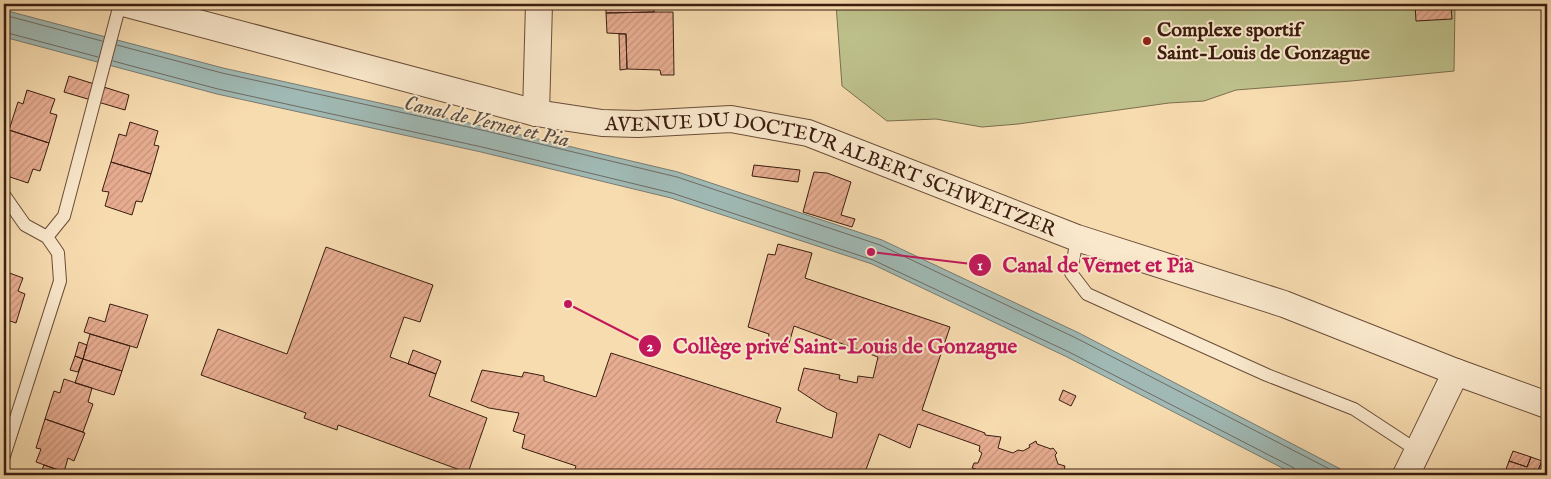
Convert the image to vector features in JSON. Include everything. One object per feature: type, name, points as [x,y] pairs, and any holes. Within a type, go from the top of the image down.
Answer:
[{"type":"street","name":"AVENUE DU DOCTEUR ALBERT SCHWEITZER","points":[[127,4],[536,113],[602,123],[638,124],[731,119],[808,133],[1077,238],[1284,304],[1456,372],[1547,404]]},
{"type":"street","points":[[536,113],[539,4]]},
{"type":"street","points":[[1406,475],[1456,372]]},
{"type":"lane","points":[[47,237],[64,216],[120,4]]},
{"type":"lane","points":[[4,195],[26,225],[47,237],[58,253],[60,281],[4,456]]},
{"type":"lane","points":[[1077,238],[1071,273],[1087,294],[1267,375],[1354,409],[1418,451]]},
{"type":"green space","name":"Complexe sportif Saint-Louis de Gonzague","points":[[836,4],[1455,4],[1454,71],[1236,90],[1204,101],[1169,103],[1018,124],[982,127],[936,119],[887,121],[842,86]]},
{"type":"water","name":"Canal de Vernet et Pia","points":[[4,10],[223,68],[678,172],[882,240],[1079,333],[1352,475],[1296,475],[1067,357],[872,264],[671,198],[481,152],[217,94],[4,37]]},
{"type":"building","points":[[606,4],[654,4],[654,12],[606,13]]},
{"type":"building","points":[[1415,4],[1451,4],[1452,19],[1416,21]]},
{"type":"building","points":[[673,12],[674,75],[661,75],[660,70],[627,69],[626,34],[607,33],[606,13]]},
{"type":"building","points":[[619,34],[626,34],[627,69],[620,70]]},
{"type":"building","points":[[69,76],[129,95],[125,110],[64,92]]},
{"type":"building","points":[[27,90],[55,99],[50,113],[57,115],[49,143],[9,130],[18,102],[23,104]]},
{"type":"building","points":[[130,122],[158,131],[154,145],[159,146],[151,174],[111,162],[119,134],[126,136]]},
{"type":"building","points":[[9,130],[49,143],[40,171],[33,169],[28,183],[4,175],[4,146]]},
{"type":"building","points":[[111,162],[151,174],[142,202],[136,201],[132,215],[105,206],[109,192],[102,191]]},
{"type":"building","points":[[754,165],[800,170],[798,182],[752,176]]},
{"type":"building","points":[[814,172],[827,173],[851,182],[841,215],[855,219],[852,227],[803,212]]},
{"type":"building","points":[[778,244],[812,253],[805,278],[950,327],[922,410],[985,433],[985,435],[1001,437],[998,448],[1013,453],[1018,450],[1023,451],[1036,441],[1037,444],[1053,448],[1057,453],[1055,455],[1058,464],[1065,466],[1064,470],[1077,475],[974,475],[976,469],[972,468],[974,463],[978,463],[982,453],[979,451],[980,446],[918,424],[910,448],[879,434],[864,475],[573,475],[576,466],[522,448],[525,435],[513,431],[519,413],[489,408],[471,401],[482,370],[522,377],[524,372],[544,376],[544,381],[596,397],[611,353],[781,408],[776,422],[832,438],[837,413],[827,409],[798,390],[804,368],[840,375],[839,379],[857,383],[858,376],[873,378],[878,357],[794,326],[788,347],[768,341],[769,334],[748,327],[768,254],[775,255]]},
{"type":"building","points":[[326,247],[433,285],[420,322],[404,317],[390,357],[436,374],[429,396],[487,418],[468,473],[338,425],[337,430],[304,418],[306,413],[201,375],[218,329],[287,354]]},
{"type":"building","points":[[4,271],[23,278],[18,291],[25,294],[16,323],[4,319]]},
{"type":"building","points":[[110,304],[148,315],[137,348],[84,332],[89,317],[105,322]]},
{"type":"building","points":[[90,334],[130,346],[122,371],[83,359]]},
{"type":"building","points":[[79,342],[87,345],[83,359],[75,356]]},
{"type":"building","points":[[413,350],[441,361],[436,374],[408,364]]},
{"type":"building","points":[[75,356],[83,359],[78,372],[70,370]]},
{"type":"building","points":[[83,359],[122,371],[114,395],[75,383]]},
{"type":"building","points":[[64,379],[92,388],[88,402],[93,404],[83,432],[45,419],[54,391],[60,393]]},
{"type":"building","points":[[1063,390],[1076,396],[1071,406],[1059,400]]},
{"type":"building","points":[[45,419],[85,433],[74,461],[68,458],[64,472],[36,462],[41,449],[36,448]]},
{"type":"building","points":[[1513,451],[1531,457],[1527,467],[1509,461]]},
{"type":"building","points":[[1531,457],[1542,461],[1536,475],[1504,475],[1509,461],[1527,467]]},
{"type":"building","points":[[1542,461],[1547,463],[1547,475],[1536,475]]},
{"type":"building","points":[[44,465],[64,472],[72,475],[40,475]]},
{"type":"place","name":"Complexe sportif Saint-Louis de Gonzague","points":[[1147,41]]},
{"type":"place","name":"Canal de Vernet et Pia","points":[[871,252]]},
{"type":"place","name":"Collège privé Saint-Louis de Gonzague","points":[[568,304]]}]
